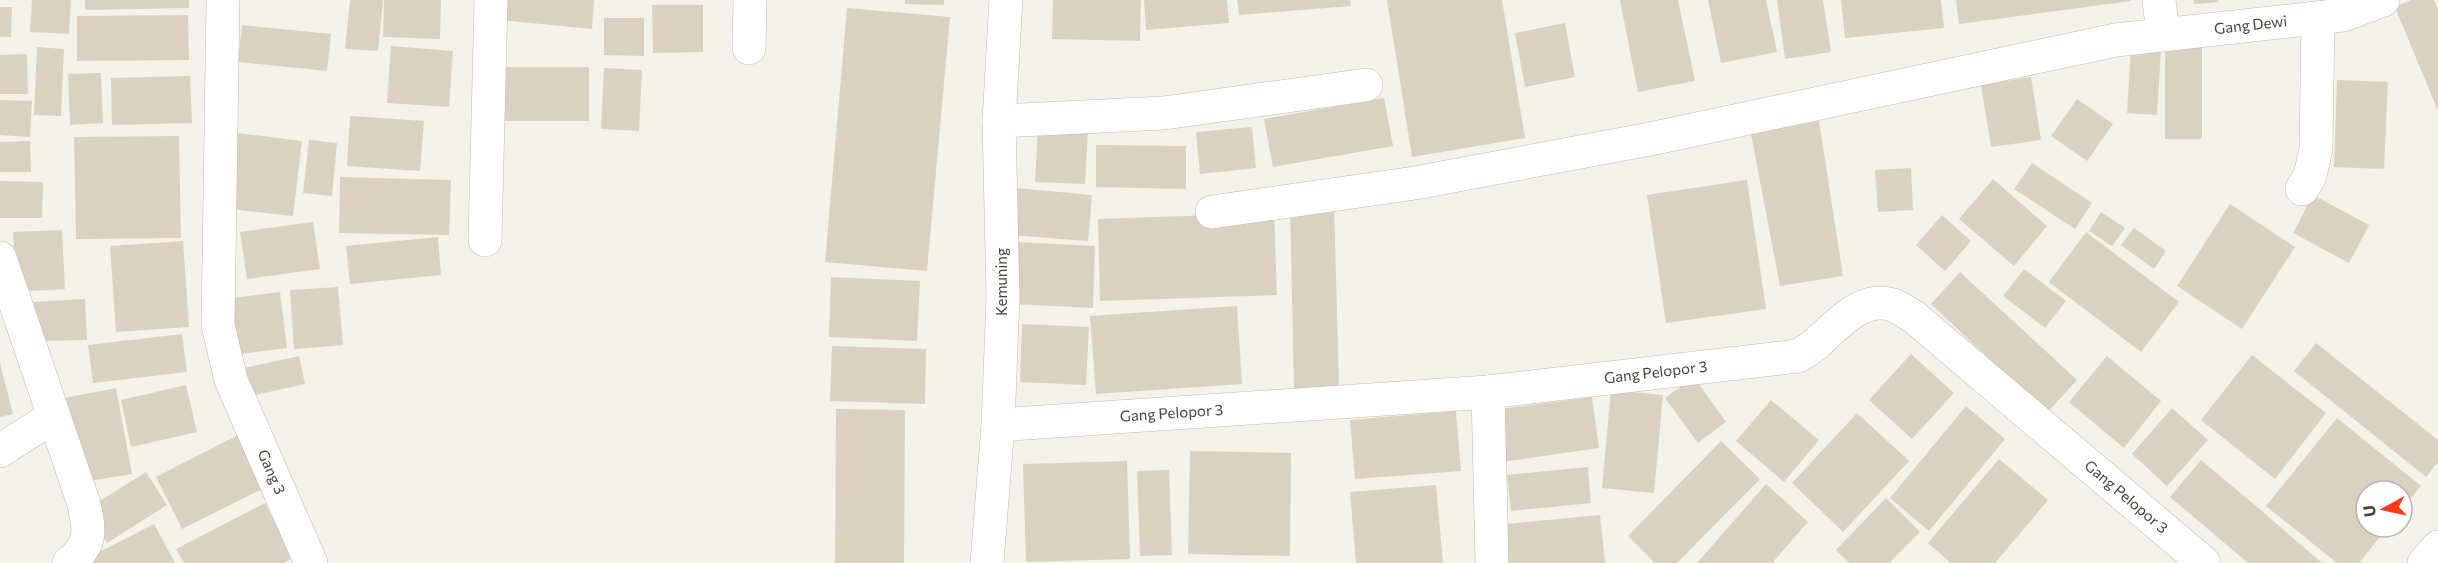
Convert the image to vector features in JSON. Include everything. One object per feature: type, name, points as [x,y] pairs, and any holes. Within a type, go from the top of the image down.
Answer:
[{"type":"street","name":"Gang 3","points":[[223,0],[218,325],[231,380],[311,563]]},
{"type":"street","points":[[485,240],[491,0]]},
{"type":"street","points":[[749,48],[750,0]]},
{"type":"street","name":"Kemuning","points":[[987,563],[998,425],[1003,297],[999,121],[1006,0]]},
{"type":"street","points":[[2159,0],[2163,34]]},
{"type":"street","name":"Gang Dewi","points":[[1212,212],[1415,183],[1655,138],[2116,40],[2343,15],[2383,0]]},
{"type":"street","points":[[2302,189],[2310,176],[2316,149],[2318,18]]},
{"type":"street","points":[[999,121],[1164,113],[1366,85]]},
{"type":"street","points":[[0,258],[84,504],[89,527],[87,543],[81,553],[69,563]]},
{"type":"street","name":"Gang Pelopor 3","points":[[998,425],[1488,392],[1798,356],[1816,345],[1837,322],[1852,312],[1874,305],[1892,305],[1914,317],[2204,563]]},
{"type":"street","points":[[1488,392],[1492,563]]},
{"type":"street","points":[[0,451],[54,416]]},
{"type":"street","points":[[2424,563],[2438,547]]},
{"type":"building","points":[[32,0],[71,0],[69,34],[30,32]]},
{"type":"building","points":[[85,0],[189,0],[189,8],[85,10]]},
{"type":"building","points":[[350,0],[383,0],[378,51],[345,49]]},
{"type":"building","points":[[384,0],[441,0],[440,39],[383,37]]},
{"type":"building","points":[[502,0],[594,0],[592,29],[500,20]]},
{"type":"building","points":[[905,0],[944,0],[944,5],[905,4]]},
{"type":"building","points":[[1053,0],[1141,0],[1140,41],[1052,39]]},
{"type":"building","points":[[1144,0],[1227,0],[1229,23],[1146,30]]},
{"type":"building","points":[[1237,0],[1350,0],[1351,6],[1239,15]]},
{"type":"building","points":[[1387,0],[1502,0],[1525,138],[1412,157]]},
{"type":"building","points":[[1620,0],[1678,0],[1695,81],[1638,92]]},
{"type":"building","points":[[1708,0],[1766,0],[1777,52],[1721,63]]},
{"type":"building","points":[[1777,0],[1823,0],[1831,52],[1785,59]]},
{"type":"building","points":[[1841,0],[1941,0],[1944,28],[1845,38]]},
{"type":"building","points":[[1956,0],[2131,0],[2131,1],[1959,24]]},
{"type":"building","points":[[2194,0],[2218,0],[2219,2],[2194,4]]},
{"type":"building","points":[[2411,0],[2434,0],[2438,9],[2438,111],[2395,7]]},
{"type":"building","points":[[652,5],[703,5],[703,52],[653,53]]},
{"type":"building","points":[[0,7],[12,7],[11,37],[0,37]]},
{"type":"building","points":[[847,8],[950,17],[927,271],[825,262]]},
{"type":"building","points":[[188,15],[189,60],[77,61],[77,16]]},
{"type":"building","points":[[604,18],[644,18],[644,56],[604,55]]},
{"type":"building","points":[[1565,23],[1575,77],[1525,87],[1515,33]]},
{"type":"building","points":[[242,25],[331,34],[327,71],[238,62]]},
{"type":"building","points":[[391,46],[453,51],[449,107],[387,103]]},
{"type":"building","points":[[37,47],[64,49],[61,116],[34,115]]},
{"type":"building","points":[[2131,48],[2161,50],[2157,115],[2127,113]]},
{"type":"building","points":[[2165,48],[2202,48],[2202,139],[2165,139]]},
{"type":"building","points":[[27,54],[28,94],[0,94],[0,55]]},
{"type":"building","points":[[505,67],[589,67],[589,121],[504,121]]},
{"type":"building","points":[[604,68],[642,70],[639,131],[601,129]]},
{"type":"building","points":[[101,73],[103,123],[70,125],[68,74]]},
{"type":"building","points":[[190,76],[192,123],[112,125],[111,78]]},
{"type":"building","points":[[2031,77],[2041,140],[1991,147],[1981,85]]},
{"type":"building","points":[[2337,80],[2388,82],[2384,169],[2334,167]]},
{"type":"building","points":[[1384,98],[1393,146],[1273,167],[1264,119]]},
{"type":"building","points":[[2077,99],[2113,124],[2087,161],[2051,136]]},
{"type":"building","points":[[0,100],[32,101],[30,137],[0,135]]},
{"type":"building","points":[[350,116],[424,121],[420,171],[347,166]]},
{"type":"building","points":[[1819,121],[1843,276],[1780,286],[1751,134]]},
{"type":"building","points":[[1038,126],[1088,129],[1085,184],[1035,182]]},
{"type":"building","points":[[1252,127],[1256,168],[1200,174],[1196,132]]},
{"type":"building","points":[[237,133],[302,141],[293,216],[228,209]]},
{"type":"building","points":[[179,136],[181,238],[76,239],[74,137]]},
{"type":"building","points":[[309,140],[337,143],[332,196],[303,193]]},
{"type":"building","points":[[30,141],[31,172],[0,172],[0,142]]},
{"type":"building","points":[[1096,145],[1186,146],[1186,189],[1096,187]]},
{"type":"building","points":[[2032,163],[2092,203],[2075,229],[2014,189]]},
{"type":"building","points":[[1911,168],[1913,210],[1878,212],[1875,170]]},
{"type":"building","points":[[340,177],[451,180],[449,235],[339,233]]},
{"type":"building","points":[[1993,179],[2047,226],[2014,266],[1959,219]]},
{"type":"building","points":[[1747,180],[1766,309],[1666,323],[1647,195]]},
{"type":"building","points":[[0,181],[43,182],[42,218],[0,218]]},
{"type":"building","points":[[1015,188],[1092,195],[1088,241],[1011,235]]},
{"type":"building","points":[[2313,195],[2369,225],[2349,263],[2293,233]]},
{"type":"building","points":[[1334,204],[1339,387],[1294,388],[1290,205]]},
{"type":"building","points":[[2230,204],[2295,247],[2242,329],[2177,286]]},
{"type":"building","points":[[2101,212],[2125,228],[2112,246],[2089,231]]},
{"type":"building","points":[[1274,213],[1277,295],[1100,301],[1098,219]]},
{"type":"building","points":[[1942,215],[1971,241],[1945,271],[1916,245]]},
{"type":"building","points":[[313,222],[320,269],[247,279],[240,232]]},
{"type":"building","points":[[2134,228],[2166,251],[2154,269],[2121,245]]},
{"type":"building","points":[[62,230],[65,289],[16,292],[13,232]]},
{"type":"building","points":[[2086,232],[2179,302],[2141,352],[2049,282]]},
{"type":"building","points":[[438,237],[441,275],[350,284],[346,246]]},
{"type":"building","points":[[183,241],[189,327],[116,332],[110,246]]},
{"type":"building","points":[[1014,242],[1095,246],[1093,308],[1011,304]]},
{"type":"building","points":[[2024,269],[2066,301],[2045,328],[2003,296]]},
{"type":"building","points":[[1960,272],[2077,380],[2047,413],[1931,304]]},
{"type":"building","points":[[831,277],[920,281],[917,341],[829,337]]},
{"type":"building","points":[[338,287],[343,345],[294,349],[290,290]]},
{"type":"building","points":[[280,292],[287,348],[233,355],[226,299]]},
{"type":"building","points":[[85,299],[87,340],[33,341],[32,302]]},
{"type":"building","points":[[1237,306],[1242,384],[1096,394],[1090,316]]},
{"type":"building","points":[[1022,324],[1089,327],[1086,385],[1020,382]]},
{"type":"building","points":[[182,334],[187,372],[93,383],[88,345]]},
{"type":"building","points":[[2316,343],[2438,440],[2438,462],[2426,477],[2294,371]]},
{"type":"building","points":[[832,346],[926,349],[925,404],[830,401]]},
{"type":"building","points":[[1911,354],[1954,393],[1912,439],[1869,400]]},
{"type":"building","points":[[2252,355],[2326,413],[2275,479],[2201,420]]},
{"type":"building","points":[[299,356],[305,384],[250,396],[244,368]]},
{"type":"building","points":[[2107,356],[2161,401],[2124,448],[2069,402]]},
{"type":"building","points":[[0,363],[13,414],[0,417]]},
{"type":"building","points":[[1694,377],[1726,422],[1698,443],[1665,398]]},
{"type":"building","points":[[186,385],[197,432],[131,447],[121,400]]},
{"type":"building","points":[[116,388],[132,474],[82,482],[59,399]]},
{"type":"building","points":[[1611,390],[1663,395],[1654,493],[1602,488]]},
{"type":"building","points":[[1592,397],[1599,448],[1501,462],[1494,410]]},
{"type":"building","points":[[1771,400],[1819,440],[1784,482],[1736,441]]},
{"type":"building","points":[[1966,406],[2005,439],[1929,531],[1890,498]]},
{"type":"building","points":[[2172,408],[2208,440],[2167,486],[2132,454]]},
{"type":"building","points":[[836,409],[905,410],[904,563],[835,563]]},
{"type":"building","points":[[1456,411],[1461,471],[1355,479],[1350,420]]},
{"type":"building","points":[[1857,413],[1909,461],[1843,532],[1792,483]]},
{"type":"building","points":[[2337,418],[2412,479],[2354,479],[2354,539],[2378,539],[2359,563],[2337,563],[2266,506]]},
{"type":"building","points":[[238,435],[264,488],[182,529],[156,477]]},
{"type":"building","points":[[1721,441],[1760,479],[1677,563],[1655,563],[1628,536]]},
{"type":"building","points":[[1190,451],[1291,453],[1290,556],[1188,554]]},
{"type":"building","points":[[1999,459],[2048,500],[1995,563],[1951,563],[1928,543]]},
{"type":"building","points":[[2201,460],[2322,563],[2248,563],[2170,497]]},
{"type":"building","points":[[1127,461],[1130,559],[1026,562],[1023,464]]},
{"type":"building","points":[[1588,467],[1591,503],[1511,511],[1507,475]]},
{"type":"building","points":[[1169,470],[1172,555],[1140,556],[1137,471]]},
{"type":"building","points":[[146,472],[167,505],[107,543],[87,509]]},
{"type":"building","points":[[2414,480],[2421,486],[2414,494]]},
{"type":"building","points":[[1766,484],[1808,522],[1772,563],[1697,563]]},
{"type":"building","points":[[1436,485],[1443,563],[1356,563],[1350,492]]},
{"type":"building","points":[[1886,498],[1920,532],[1889,563],[1849,563],[1836,550]]},
{"type":"building","points":[[265,503],[293,558],[284,563],[184,563],[176,549]]},
{"type":"building","points":[[1600,515],[1605,563],[1500,563],[1496,525]]},
{"type":"building","points":[[154,524],[175,563],[78,563]]}]
